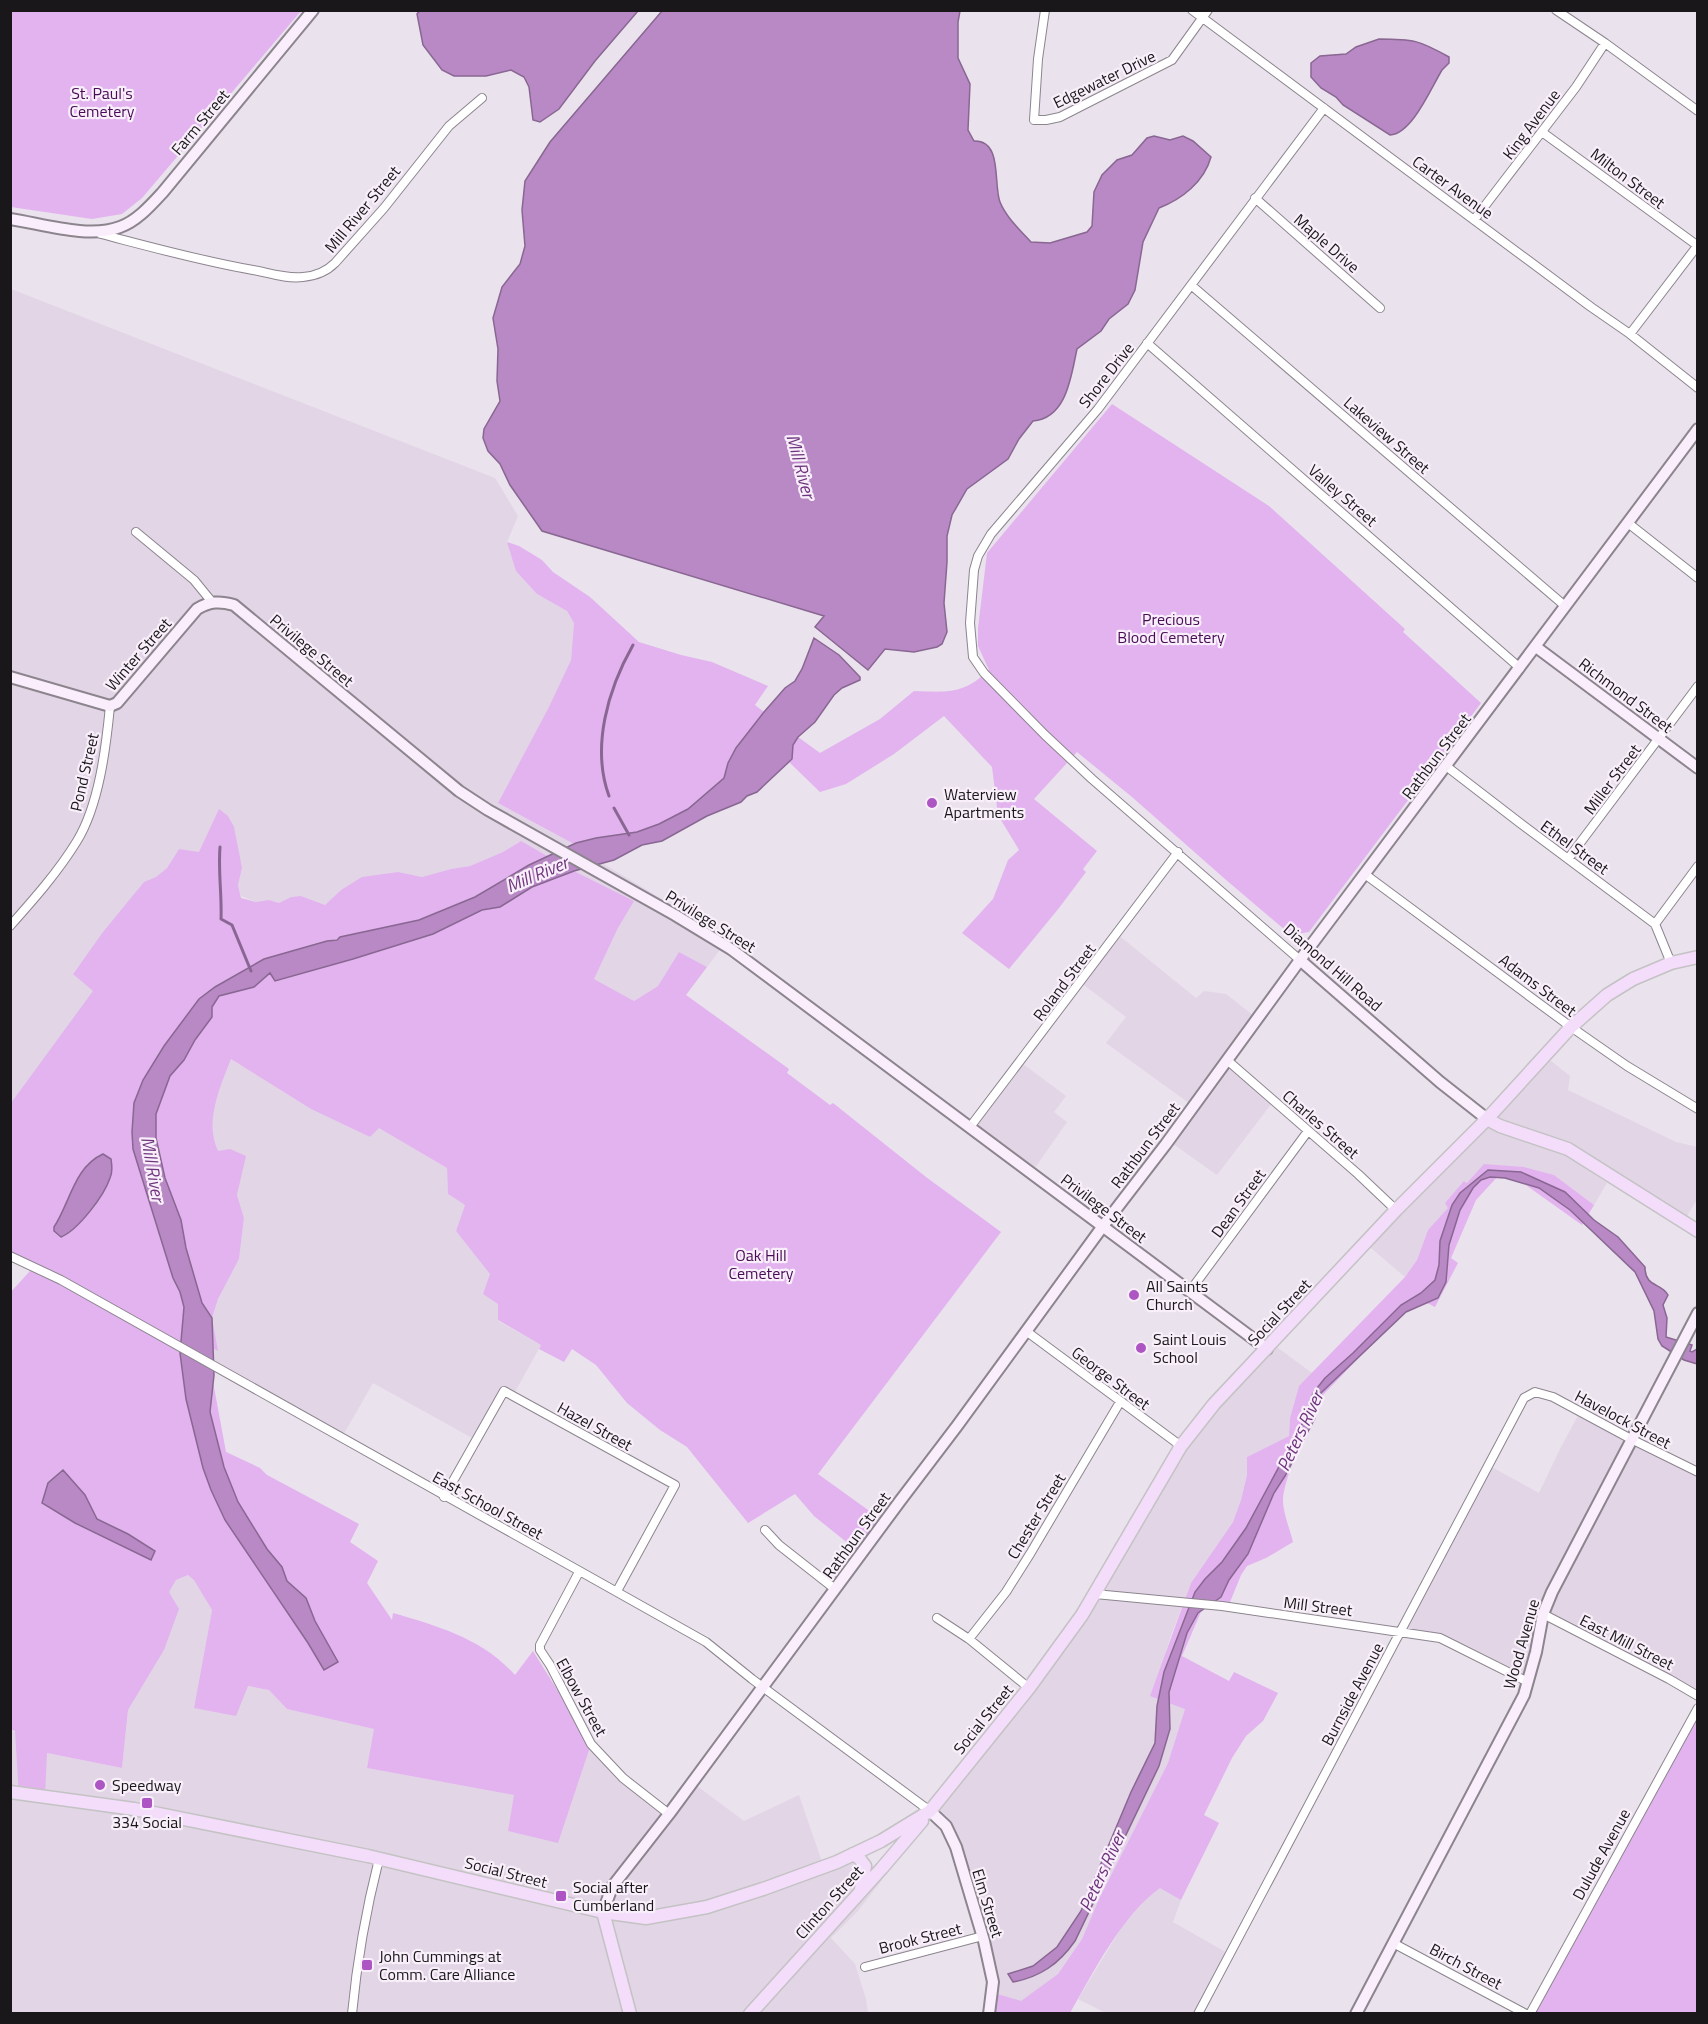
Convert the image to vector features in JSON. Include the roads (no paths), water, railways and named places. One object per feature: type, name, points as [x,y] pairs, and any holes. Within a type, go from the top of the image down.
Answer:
[{"type":"main road","name":"Farm Street","points":[[96,232],[119,228],[152,204],[313,10]]},
{"type":"main road","points":[[11,222],[96,232]]},
{"type":"main road","name":"Rathbun Street","points":[[603,1912],[612,1887],[669,1814],[1300,960],[1698,429]]},
{"type":"main road","name":"Winter Street","points":[[10,677],[110,706],[117,703],[197,609],[212,602]]},
{"type":"main road","name":"Privilege Street","points":[[212,602],[234,605],[459,791],[488,810],[731,949],[1267,1349]]},
{"type":"main road","name":"Richmond Street","points":[[1536,647],[1698,768]]},
{"type":"main road","name":"Social Street","points":[[10,1792],[134,1809],[379,1859],[603,1912],[646,1918],[691,1911],[803,1875],[880,1841],[930,1811],[1029,1688],[1095,1594],[1181,1446],[1214,1404],[1571,1027],[1607,994],[1654,969],[1698,957]]},
{"type":"main road","name":"Diamond Hill Road","points":[[1300,960],[1486,1119],[1568,1149],[1698,1231]]},
{"type":"main road","name":"Wood Avenue","points":[[1356,2013],[1518,1705],[1528,1682],[1543,1614],[1552,1592],[1698,1313]]},
{"type":"main road","name":"Clinton Street","points":[[750,2013],[882,1868],[930,1811]]},
{"type":"main road","name":"Elm Street","points":[[930,1811],[946,1826],[956,1847],[982,1936],[993,1982],[989,2013]]},
{"type":"main road","points":[[853,1854],[865,1866],[861,1890]]},
{"type":"main road","points":[[603,1912],[630,2013]]},
{"type":"street","name":"Edgewater Drive","points":[[1045,10],[1038,58],[1034,120],[1060,117],[1166,64],[1178,53],[1203,19]]},
{"type":"street","name":"Carter Avenue","points":[[1192,10],[1583,302],[1630,334],[1698,388]]},
{"type":"street","points":[[1203,19],[1208,10]]},
{"type":"street","points":[[1556,10],[1698,111]]},
{"type":"street","name":"King Avenue","points":[[1474,220],[1542,132],[1605,43]]},
{"type":"street","name":"Mill River Street","points":[[96,232],[209,262],[284,276],[302,277],[327,271],[383,208],[449,126],[482,98]]},
{"type":"street","name":"Shore Drive","points":[[984,674],[973,657],[970,633],[974,570],[978,556],[991,534],[1098,409],[1324,108]]},
{"type":"street","name":"Milton Street","points":[[1542,132],[1697,245]]},
{"type":"street","name":"Maple Drive","points":[[1256,198],[1380,308]]},
{"type":"street","points":[[1630,334],[1697,245]]},
{"type":"street","name":"Lakeview Street","points":[[1191,285],[1565,606]]},
{"type":"street","name":"Valley Street","points":[[1147,343],[1520,668]]},
{"type":"street","points":[[1628,523],[1698,578]]},
{"type":"street","points":[[136,532],[194,580],[212,602]]},
{"type":"street","name":"Diamond Hill Road","points":[[984,674],[1092,779],[1300,960]]},
{"type":"street","name":"Miller Street","points":[[1568,859],[1698,686]]},
{"type":"street","name":"Pond Street","points":[[10,926],[62,863],[83,830],[94,800],[110,706]]},
{"type":"street","name":"Ethel Street","points":[[1446,766],[1655,924]]},
{"type":"street","name":"Roland Street","points":[[970,1127],[1178,852]]},
{"type":"street","points":[[1671,963],[1655,924],[1698,867]]},
{"type":"street","name":"Adams Street","points":[[1366,874],[1571,1027],[1627,1066],[1698,1110]]},
{"type":"street","name":"Charles Street","points":[[1227,1060],[1396,1210]]},
{"type":"street","name":"Dean Street","points":[[1190,1291],[1308,1131]]},
{"type":"street","name":"East School Street","points":[[10,1256],[62,1280],[705,1642],[930,1811]]},
{"type":"street","name":"George Street","points":[[1026,1331],[1181,1446]]},
{"type":"street","name":"Hazel Street","points":[[444,1497],[504,1391],[675,1485],[617,1592]]},
{"type":"street","name":"Havelock Street","points":[[1535,1392],[1553,1397],[1698,1472]]},
{"type":"street","name":"Burnside Avenue","points":[[1198,2013],[1512,1417],[1524,1398],[1535,1392]]},
{"type":"street","name":"Chester Street","points":[[969,1640],[1006,1592],[1120,1402]]},
{"type":"street","points":[[765,1530],[779,1545],[835,1589]]},
{"type":"street","name":"Elbow Street","points":[[579,1572],[540,1650],[591,1744],[623,1778],[669,1814]]},
{"type":"street","name":"Mill Street","points":[[1095,1594],[1222,1606],[1446,1641],[1528,1682]]},
{"type":"street","name":"East Mill Street","points":[[1543,1614],[1698,1696]]},
{"type":"street","points":[[937,1618],[969,1640],[1029,1688]]},
{"type":"street","name":"Dulude Avenue","points":[[1528,2013],[1698,1707]]},
{"type":"street","points":[[352,2013],[357,1968],[379,1859]]},
{"type":"street","name":"Brook Street","points":[[865,1966],[982,1936]]},
{"type":"street","name":"Birch Street","points":[[1393,1942],[1528,2013]]},
{"type":"water","points":[[420,10],[638,11],[595,61],[559,109],[540,122],[533,120],[529,87],[524,77],[511,70],[486,76],[454,76],[442,70],[423,45],[417,14]]},
{"type":"water","name":"Mill River","points":[[662,11],[960,11],[958,58],[970,84],[968,130],[974,141],[983,143],[993,155],[1000,202],[1010,218],[1031,242],[1050,243],[1087,232],[1092,226],[1094,192],[1102,175],[1117,160],[1132,155],[1147,138],[1154,136],[1170,140],[1183,136],[1193,141],[1211,157],[1198,182],[1176,200],[1159,208],[1143,242],[1135,290],[1128,304],[1109,319],[1101,331],[1077,349],[1066,394],[1060,404],[1044,418],[1033,421],[1019,439],[1008,459],[967,489],[952,515],[947,536],[944,603],[947,632],[942,644],[937,647],[914,652],[885,649],[868,670],[815,627],[824,616],[542,531],[510,485],[500,464],[488,451],[483,438],[484,429],[500,401],[497,381],[498,349],[493,318],[502,287],[520,264],[525,246],[522,210],[525,181],[550,142]]},
{"type":"water","points":[[1379,39],[1416,42],[1449,57],[1449,63],[1442,70],[1413,119],[1398,133],[1390,135],[1343,105],[1311,77],[1311,63],[1320,56],[1346,54],[1356,47]]},
{"type":"water","name":"Mill River","points":[[814,638],[839,655],[860,677],[860,680],[842,688],[834,695],[815,722],[798,737],[793,745],[792,759],[757,792],[662,841],[642,845],[614,860],[574,871],[532,887],[500,907],[482,910],[433,934],[275,981],[270,973],[254,987],[219,996],[212,1007],[212,1017],[184,1060],[170,1076],[156,1114],[156,1138],[165,1178],[181,1220],[186,1248],[202,1303],[212,1318],[214,1375],[210,1412],[224,1467],[238,1502],[267,1549],[282,1567],[287,1581],[306,1598],[315,1621],[338,1662],[324,1670],[225,1520],[203,1468],[186,1399],[180,1353],[184,1307],[133,1149],[134,1103],[143,1080],[164,1046],[199,999],[215,987],[264,959],[337,940],[340,937],[419,920],[475,897],[529,865],[576,843],[637,832],[688,809],[724,778],[728,763],[736,748],[785,688],[795,681]]},
{"type":"water","points":[[103,1154],[111,1159],[112,1164],[112,1173],[107,1185],[82,1220],[61,1237],[54,1231],[54,1227],[79,1176],[93,1160]]},
{"type":"water","name":"Peters River","points":[[1488,1170],[1521,1172],[1565,1192],[1594,1220],[1618,1237],[1645,1267],[1650,1282],[1668,1295],[1663,1305],[1667,1318],[1666,1337],[1692,1345],[1690,1351],[1692,1352],[1697,1349],[1697,1364],[1684,1360],[1662,1346],[1658,1339],[1654,1311],[1635,1272],[1570,1210],[1539,1188],[1505,1178],[1490,1177],[1481,1180],[1473,1188],[1460,1210],[1449,1245],[1446,1282],[1438,1298],[1406,1312],[1321,1393],[1312,1411],[1315,1418],[1274,1493],[1248,1554],[1229,1580],[1221,1597],[1198,1613],[1187,1633],[1169,1692],[1170,1729],[1159,1766],[1075,1941],[1048,1968],[1032,1977],[1013,1982],[1008,1974],[1033,1966],[1057,1947],[1081,1911],[1131,1792],[1155,1743],[1157,1706],[1164,1672],[1195,1592],[1222,1562],[1246,1528],[1302,1424],[1313,1393],[1325,1378],[1401,1305],[1421,1293],[1435,1280],[1439,1265],[1440,1241],[1452,1205],[1460,1193]]},
{"type":"water","points":[[63,1470],[85,1495],[97,1519],[128,1534],[155,1551],[151,1560],[75,1523],[42,1503],[48,1483]]},
{"type":"waterway","points":[[609,796],[602,758],[605,719],[616,680],[633,645]]},
{"type":"waterway","points":[[614,808],[629,835]]},
{"type":"waterway","points":[[220,847],[221,919],[232,925],[251,971]]},
{"type":"place","name":"Waterview Apartments","points":[[932,803]]},
{"type":"place","name":"All Saints Church","points":[[1134,1295]]},
{"type":"place","name":"Saint Louis School","points":[[1141,1348]]},
{"type":"place","name":"Speedway","points":[[100,1785]]},
{"type":"place","name":"334 Social","points":[[147,1803]]},
{"type":"place","name":"Social after Cumberland","points":[[561,1896]]},
{"type":"place","name":"John Cummings at Comm. Care Alliance","points":[[367,1965]]},
{"type":"park label","name":"St. Paul's Cemetery","points":[[102,102]]},
{"type":"park label","name":"Precious Blood Cemetery","points":[[1171,628]]},
{"type":"park label","name":"Oak Hill Cemetery","points":[[761,1264]]}]
